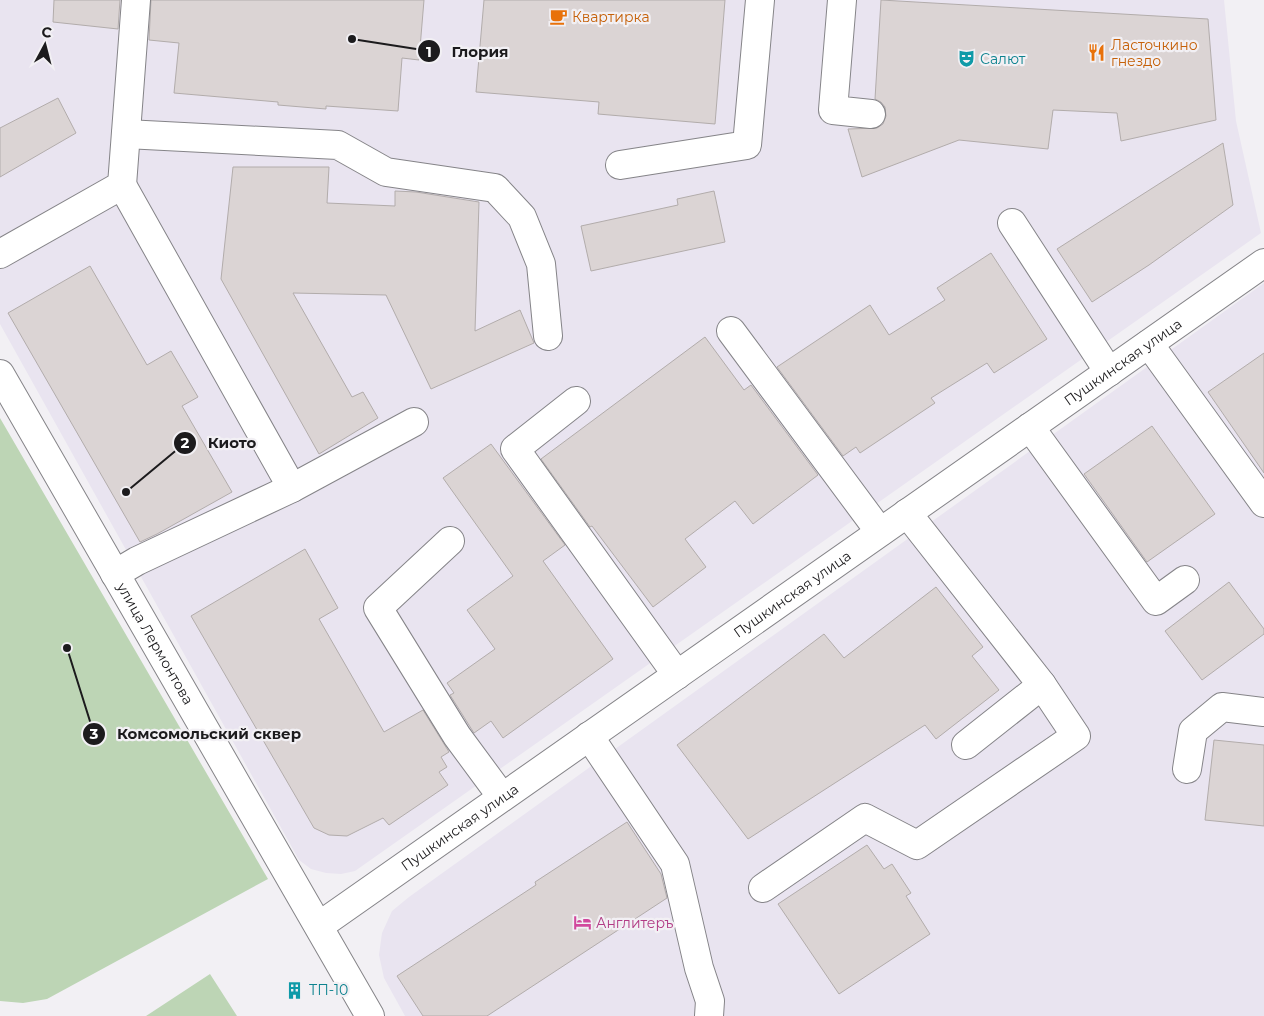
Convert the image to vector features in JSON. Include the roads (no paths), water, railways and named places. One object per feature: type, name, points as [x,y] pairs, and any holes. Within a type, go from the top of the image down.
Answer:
[{"type":"street","points":[[136,0],[122,185],[292,488]]},
{"type":"street","points":[[620,165],[747,145],[760,0]]},
{"type":"street","points":[[842,0],[833,110],[871,114]]},
{"type":"street","points":[[126,134],[338,145],[386,172],[495,188],[522,217],[541,264],[548,336]]},
{"type":"street","points":[[0,254],[122,185]]},
{"type":"street","points":[[1012,223],[1109,372]]},
{"type":"street","name":"Пушкинская улица","points":[[319,926],[360,895],[1264,263]]},
{"type":"street","points":[[731,331],[880,532]]},
{"type":"street","points":[[1149,344],[1264,503]]},
{"type":"street","name":"улица Лермонтова","points":[[0,374],[370,1016]]},
{"type":"street","points":[[576,401],[515,449],[677,675]]},
{"type":"street","points":[[115,574],[137,561],[292,488],[414,422]]},
{"type":"street","points":[[1030,427],[1156,601],[1185,580]]},
{"type":"street","points":[[763,888],[865,818],[917,846],[1076,736],[1042,685],[908,513]]},
{"type":"street","points":[[450,542],[378,608],[458,736],[502,797]]},
{"type":"street","points":[[966,745],[1042,685]]},
{"type":"street","points":[[1187,769],[1193,731],[1222,707],[1264,712]]},
{"type":"street","points":[[589,736],[675,864],[698,968],[710,1002],[709,1016]]},
{"type":"place","name":"Квартирка","points":[[558,17]]},
{"type":"place","name":"Глория","points":[[352,39]]},
{"type":"place","name":"Ласточкино гнездо","points":[[1097,53]]},
{"type":"place","name":"Салют","points":[[966,59]]},
{"type":"place","name":"Киото","points":[[126,492]]},
{"type":"place","name":"Комсомольский сквер","points":[[67,648]]},
{"type":"place","name":"Англитеръ","points":[[582,923]]},
{"type":"place","name":"ТП-10","points":[[295,990]]}]
